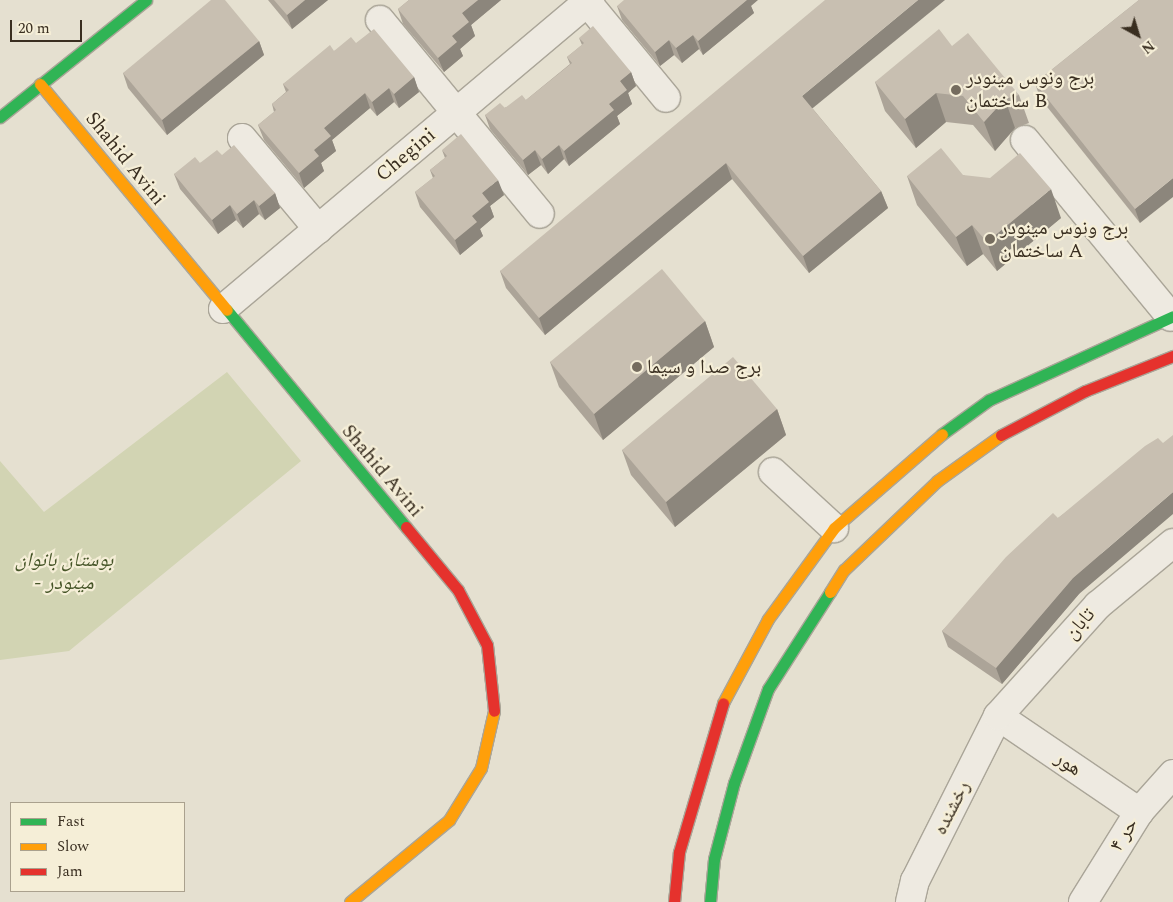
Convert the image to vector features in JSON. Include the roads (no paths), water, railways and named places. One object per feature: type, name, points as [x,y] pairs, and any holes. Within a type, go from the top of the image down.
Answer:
[{"type":"main road","points":[[0,117],[146,0]]},
{"type":"main road","name":"Shahid Avini","points":[[40,84],[223,309],[458,590],[487,645],[495,705],[481,768],[449,820],[350,902]]},
{"type":"main road","points":[[674,902],[678,852],[719,711],[794,581],[847,531],[914,454],[989,400],[1172,316]]},
{"type":"main road","points":[[710,902],[714,859],[732,792],[768,689],[844,570],[937,481],[1008,430],[1085,391],[1173,356]]},
{"type":"main road","points":[[847,531],[877,539]]},
{"type":"main road","points":[[794,581],[808,572],[821,577],[825,599]]},
{"type":"street","points":[[588,1],[666,98]]},
{"type":"street","name":"Chegini","points":[[223,309],[588,1]]},
{"type":"street","points":[[380,20],[540,214]]},
{"type":"street","points":[[242,138],[318,229]]},
{"type":"street","points":[[1025,140],[1172,316]]},
{"type":"street","points":[[774,472],[847,531]]},
{"type":"street","name":"تابان","points":[[998,716],[1098,605],[1173,543]]},
{"type":"street","name":"هور","points":[[998,716],[1139,812]]},
{"type":"street","name":"رخشنده","points":[[910,902],[915,881],[998,716]]},
{"type":"street","name":"حر ۴","points":[[1083,902],[1139,812],[1173,774]]},
{"type":"place","name":"برج ونوس مینودر ساختمان B","points":[[956,90]]},
{"type":"place","name":"برج ونوس مینودر ساختمان A","points":[[990,239]]},
{"type":"place","name":"برج صدا و سیما","points":[[637,367]]},
{"type":"park label","name":"بوستان بانوان - مینودر","points":[[64,572]]}]
